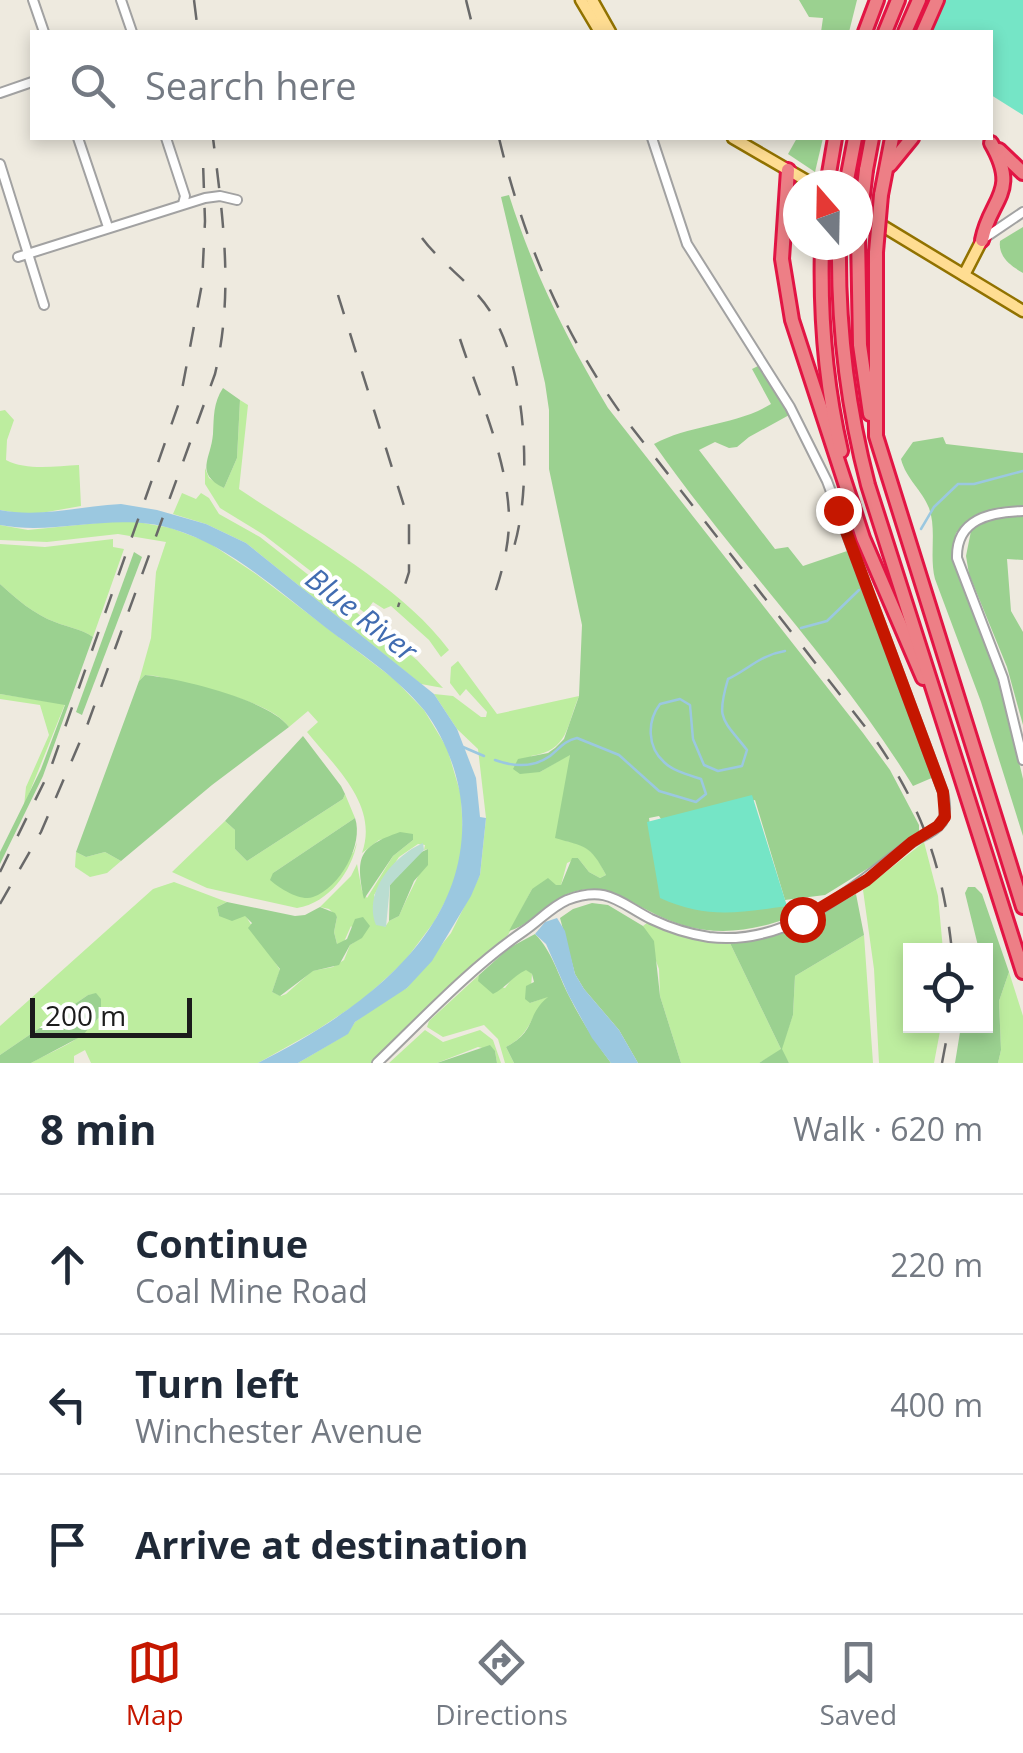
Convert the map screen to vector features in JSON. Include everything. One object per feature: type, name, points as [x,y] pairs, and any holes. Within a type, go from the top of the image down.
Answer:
[{"type":"highway","points":[[866,30],[877,0]]},
{"type":"highway","points":[[886,30],[898,0]]},
{"type":"highway","points":[[925,29],[937,0]]},
{"type":"highway","points":[[906,30],[918,3]]},
{"type":"highway","points":[[829,170],[835,140]]},
{"type":"highway","points":[[848,170],[855,140]]},
{"type":"highway","points":[[866,170],[872,140]]},
{"type":"highway","points":[[876,436],[876,252],[892,140]]},
{"type":"highway","points":[[886,172],[910,140]]},
{"type":"highway","points":[[989,140],[1023,173]]},
{"type":"highway","points":[[982,240],[999,203],[1003,177],[998,155],[989,140]]},
{"type":"highway","points":[[783,244],[792,320],[852,505],[914,662],[937,702]]},
{"type":"highway","points":[[821,260],[820,304],[833,416],[868,546]]},
{"type":"highway","points":[[840,260],[842,342],[854,431],[1023,972]]},
{"type":"highway","points":[[858,260],[860,345],[866,398],[1023,907]]},
{"type":"main road","points":[[581,0],[599,30]]},
{"type":"main road","points":[[592,0],[609,30]]},
{"type":"main road","points":[[736,140],[788,170]]},
{"type":"main road","points":[[873,220],[1023,312]]},
{"type":"main road","points":[[964,275],[982,240]]},
{"type":"street","points":[[33,0],[43,30]]},
{"type":"street","points":[[121,0],[131,30]]},
{"type":"street","points":[[0,93],[30,83]]},
{"type":"street","points":[[79,140],[108,228]]},
{"type":"street","points":[[167,140],[185,196],[183,204]]},
{"type":"street","points":[[377,1063],[509,940],[564,901],[605,894],[665,926],[686,932],[726,938],[756,935],[802,919],[867,880],[912,842],[938,826],[945,814],[943,792],[827,481],[790,407],[687,244],[653,140]]},
{"type":"street","points":[[0,164],[44,304]]},
{"type":"street","points":[[18,257],[183,204],[220,196],[237,200]]},
{"type":"street","points":[[982,240],[1023,212]]},
{"type":"street","points":[[1023,511],[975,520],[964,528],[956,546],[957,558],[1003,678],[1023,760]]},
{"type":"green space","points":[[799,0],[857,0],[850,30],[821,30],[823,18],[809,17]]},
{"type":"green space","points":[[945,0],[1023,0],[1023,115],[993,96],[993,30],[932,30]]},
{"type":"green space","points":[[796,140],[823,140],[815,170],[788,154]]},
{"type":"green space","points":[[509,195],[552,304],[608,408],[863,733],[890,770],[919,825],[919,831],[880,861],[825,895],[785,900],[755,800],[663,822],[659,816],[649,818],[657,872],[783,904],[788,918],[734,931],[699,929],[665,919],[613,893],[590,889],[565,895],[509,931],[532,889],[548,878],[561,885],[572,858],[578,858],[600,878],[606,875],[586,848],[555,838],[570,755],[540,772],[520,774],[513,769],[518,759],[548,753],[564,739],[579,696],[582,625],[549,469],[545,383],[501,197]]},
{"type":"green space","points":[[1023,227],[1023,273],[1006,260],[1000,241]]},
{"type":"green space","points":[[760,365],[791,414],[737,447],[715,442],[699,450],[775,549],[788,547],[803,566],[850,550],[934,777],[913,786],[820,655],[654,444],[682,432],[743,417],[771,404],[752,369]]},
{"type":"green space","points":[[223,388],[240,400],[237,458],[224,488],[207,471],[216,405]]},
{"type":"green space","points":[[240,400],[248,405],[239,489],[352,562],[406,604],[449,650],[441,657],[429,640],[391,606],[384,609],[373,602],[365,613],[264,535],[220,508],[205,484],[205,468],[209,478],[224,488],[237,458]]},
{"type":"green space","points":[[5,410],[14,420],[6,460],[32,467],[79,465],[81,506],[30,515],[0,510],[0,411]]},
{"type":"green space","points":[[943,437],[946,444],[1023,453],[1023,560],[1007,559],[1011,611],[1023,632],[1023,725],[1007,667],[969,574],[966,556],[971,531],[966,522],[956,533],[952,557],[1000,681],[1023,779],[1023,836],[981,702],[935,579],[929,508],[901,459],[913,442]]},
{"type":"green space","points":[[182,493],[196,499],[201,493],[209,498],[219,514],[260,537],[417,660],[443,688],[421,684],[246,543],[173,514]]},
{"type":"green space","points":[[127,520],[171,528],[208,542],[394,679],[424,710],[447,748],[461,795],[463,838],[457,880],[434,922],[404,962],[361,1001],[258,1063],[91,1063],[85,1050],[74,1056],[74,1063],[31,1063],[86,1032],[99,1012],[101,1000],[96,994],[88,995],[0,1055],[0,1026],[153,889],[174,882],[227,902],[217,907],[219,916],[245,915],[280,970],[272,992],[286,994],[312,971],[333,967],[344,960],[350,945],[361,938],[351,926],[343,944],[337,944],[337,917],[320,907],[351,876],[357,864],[367,898],[393,856],[413,840],[413,834],[379,840],[362,853],[366,835],[359,803],[341,773],[307,732],[318,722],[308,711],[289,727],[264,708],[227,694],[156,676],[145,675],[139,681],[151,638],[156,572],[166,542],[118,534],[47,542],[0,540],[0,525],[28,530]],"holes":[[[418,844],[425,845],[425,858],[399,916],[385,927],[374,895],[399,857]]]},
{"type":"green space","points":[[113,539],[113,547],[124,549],[93,637],[40,615],[0,584],[0,544],[45,547]]},
{"type":"green space","points":[[134,552],[142,557],[82,715],[76,712]]},
{"type":"green space","points":[[0,584],[40,615],[93,637],[43,776],[0,864],[0,852],[41,769],[65,705],[0,694]]},
{"type":"green space","points":[[458,661],[497,714],[579,696],[559,743],[531,756],[540,772],[570,754],[566,841],[591,852],[606,875],[600,878],[589,872],[578,858],[567,863],[561,885],[532,889],[508,935],[372,1063],[298,1063],[347,1034],[355,1022],[407,988],[451,933],[480,875],[486,818],[478,749],[457,729],[434,694],[453,696],[486,717],[487,712],[466,689],[460,696],[450,683],[451,667]]},
{"type":"green space","points":[[145,675],[244,699],[279,717],[289,727],[121,861],[105,852],[86,857],[76,852],[139,681]]},
{"type":"green space","points":[[0,694],[65,704],[24,806],[26,787],[49,735],[40,705],[0,699]]},
{"type":"green space","points":[[303,736],[341,786],[343,799],[247,861],[235,849],[235,830],[225,821]]},
{"type":"green space","points":[[345,794],[355,818],[273,873],[353,853],[357,842],[350,864],[337,884],[309,905],[297,908],[207,888],[172,872],[225,821],[235,830],[235,849],[247,861]]},
{"type":"green space","points":[[752,795],[787,906],[707,912],[660,898],[647,822]]},
{"type":"green space","points":[[355,818],[356,840],[348,864],[323,892],[302,898],[270,880],[273,873]]},
{"type":"green space","points":[[400,832],[413,834],[413,840],[393,856],[364,899],[360,873],[363,856],[375,843]]},
{"type":"green space","points":[[924,842],[938,896],[942,943],[903,943],[903,1033],[940,1033],[934,1063],[879,1063],[874,969],[863,890]]},
{"type":"green space","points":[[428,849],[428,865],[414,881],[399,916],[389,921],[390,885],[417,854]]},
{"type":"green space","points":[[76,852],[86,857],[105,852],[121,861],[107,873],[90,877],[75,867]]},
{"type":"green space","points":[[968,887],[975,887],[982,894],[1009,972],[999,1001],[998,1063],[955,1063],[960,1033],[993,1033],[993,943],[977,943],[965,893]]},
{"type":"green space","points":[[856,894],[864,935],[795,976],[793,1015],[782,1049],[789,1063],[759,1063],[781,1049],[729,941],[795,924]]},
{"type":"green space","points":[[227,902],[295,916],[320,907],[337,917],[337,944],[347,939],[355,919],[363,917],[370,926],[362,938],[350,945],[339,965],[313,971],[280,996],[272,992],[280,969],[248,928],[252,923],[245,916],[232,921],[219,916],[217,907]]},
{"type":"green space","points":[[592,903],[608,905],[643,926],[654,941],[660,996],[681,1063],[638,1063],[619,1030],[575,974],[560,918]]},
{"type":"green space","points":[[648,922],[690,937],[729,941],[781,1049],[793,1015],[795,976],[864,935],[873,1063],[789,1063],[781,1050],[759,1063],[681,1063],[660,996],[659,969],[643,926]]},
{"type":"green space","points":[[535,934],[583,1022],[611,1063],[514,1063],[506,1047],[523,1035],[548,997],[530,1003],[525,999],[526,986],[534,982],[526,970],[493,994],[478,981],[479,975],[509,948]]},
{"type":"green space","points":[[526,969],[532,974],[530,1003],[552,995],[522,1035],[506,1047],[514,1063],[505,1063],[498,1039],[484,1025],[443,1037],[427,1027],[479,975],[479,981],[505,988]]},
{"type":"green space","points":[[1009,972],[1023,1016],[1023,1063],[998,1063],[999,1001]]},
{"type":"green space","points":[[96,993],[101,999],[101,1015],[82,1036],[31,1063],[0,1063],[0,1055]]},
{"type":"green space","points":[[425,1030],[443,1042],[480,1030],[493,1040],[501,1063],[497,1063],[495,1051],[478,1047],[437,1063],[389,1063]]},
{"type":"green space","points":[[490,1045],[497,1063],[437,1063]]},
{"type":"shaded area","name":"Blue River","points":[[121,504],[206,524],[246,543],[434,694],[457,729],[476,778],[480,817],[486,818],[480,875],[432,961],[407,988],[355,1022],[348,1034],[298,1063],[258,1063],[332,1021],[367,995],[426,934],[446,898],[459,859],[462,815],[455,774],[432,721],[402,687],[214,546],[151,524],[43,528],[0,525],[0,510],[45,512]]},
{"type":"shaded area","points":[[423,843],[424,850],[390,885],[386,927],[376,925],[374,900],[384,876]]},
{"type":"shaded area","points":[[557,918],[565,931],[575,974],[619,1030],[638,1063],[611,1063],[592,1038],[546,944],[535,934],[545,922]]},
{"type":"waterway","points":[[921,529],[934,507],[958,484],[974,484],[1023,471]]},
{"type":"waterway","points":[[801,628],[827,621],[859,590]]},
{"type":"waterway","points":[[495,760],[516,765],[537,763],[577,738],[619,755],[659,791],[696,802],[706,794],[701,779],[672,768],[654,749],[653,718],[660,704],[680,699],[690,705],[693,739],[704,765],[718,771],[742,766],[747,750],[722,711],[728,679],[785,651]]},
{"type":"waterway","points":[[463,747],[484,756]]},
{"type":"railway","points":[[194,0],[198,30]]},
{"type":"railway","points":[[466,0],[474,30]]},
{"type":"railway","points":[[0,904],[41,832],[88,723],[215,374],[225,285],[213,140]]},
{"type":"railway","points":[[500,140],[532,247],[563,316],[600,383],[893,767],[928,841],[943,893],[951,943]]},
{"type":"railway","points":[[0,872],[50,770],[180,400],[202,284],[203,162]]},
{"type":"railway","points":[[422,238],[490,311],[512,364],[519,395],[524,462],[513,550]]},
{"type":"railway","points":[[338,295],[409,522],[409,572],[398,607]]},
{"type":"railway","points":[[460,339],[491,428],[508,498],[508,539],[494,596]]},
{"type":"railway","points":[[942,1063],[948,1033]]},
{"type":"route","points":[[802,919],[867,880],[945,817],[943,792],[838,510]]}]
